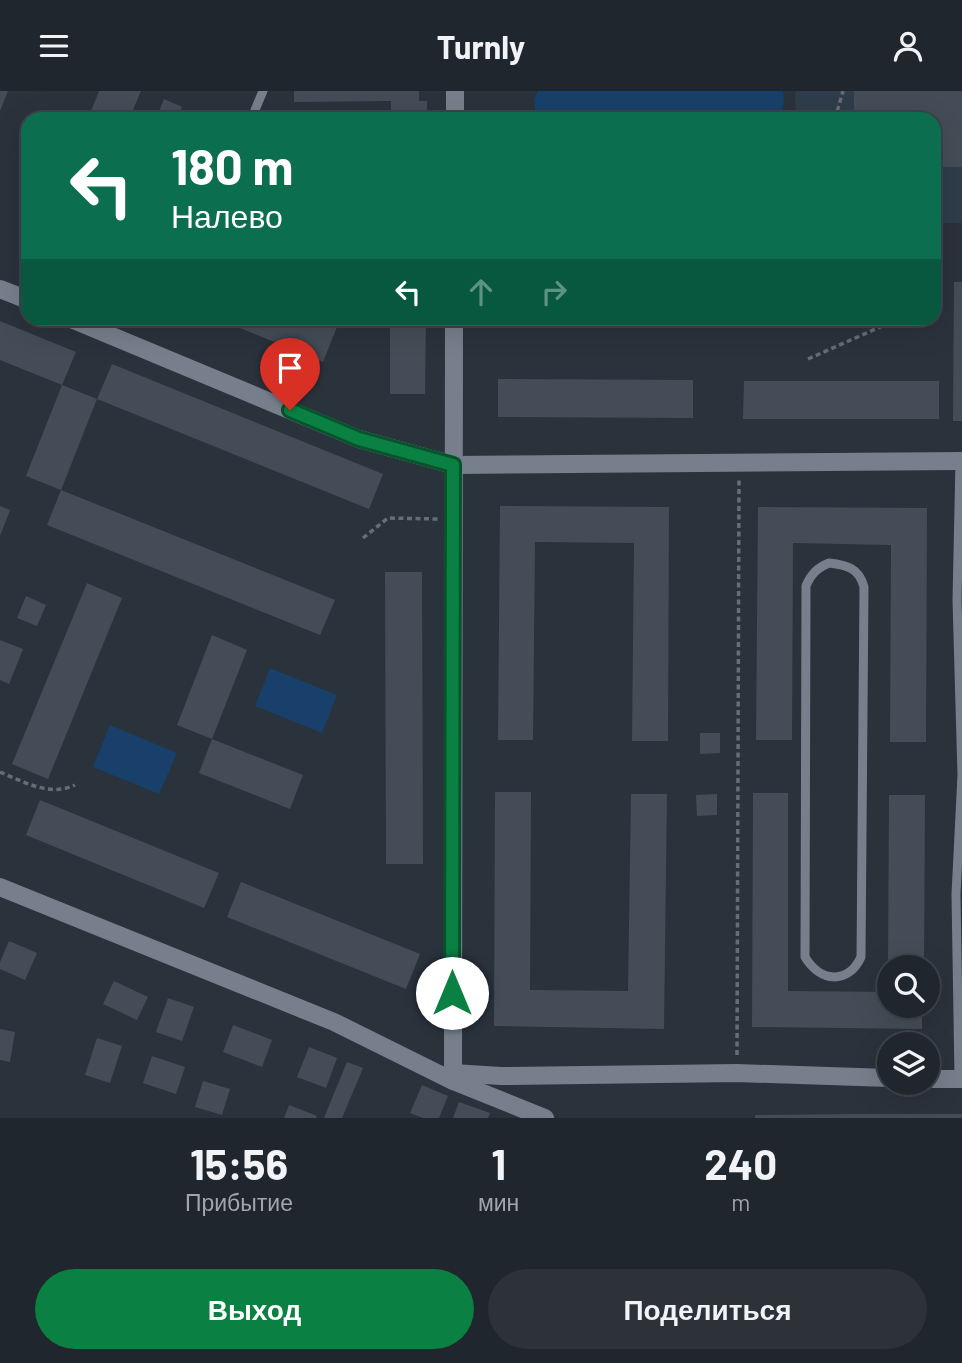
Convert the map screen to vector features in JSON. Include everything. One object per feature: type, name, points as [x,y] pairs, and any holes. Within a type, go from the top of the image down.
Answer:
[{"type":"street","points":[[455,91],[455,112]]},
{"type":"street","points":[[0,289],[21,297]]},
{"type":"street","points":[[88,326],[359,439],[453,465],[961,461]]},
{"type":"street","points":[[453,1077],[454,326]]},
{"type":"street","points":[[0,887],[334,1022],[545,1118]]},
{"type":"street","points":[[453,1077],[737,1073],[877,1078]]},
{"type":"street","points":[[940,1079],[960,1079]]},
{"type":"lane","points":[[255,110],[263,91]]},
{"type":"lane","points":[[960,1079],[956,894],[962,775],[957,600],[961,461]]},
{"type":"lane","points":[[829,563],[846,565],[855,570],[864,587],[861,957],[856,968],[849,974],[836,977],[821,974],[810,967],[805,957],[806,586],[820,567],[829,563]]},
{"type":"path","points":[[837,112],[844,91]]},
{"type":"path","points":[[808,359],[882,326]]},
{"type":"path","points":[[737,1073],[739,462]]},
{"type":"path","points":[[363,538],[388,518],[453,520]]},
{"type":"path","points":[[0,772],[49,791],[65,790],[75,785]]},
{"type":"shaded area","points":[[538,91],[783,91],[784,100],[782,112],[535,112],[534,99]]},
{"type":"shaded area","points":[[795,91],[962,91],[962,223],[941,223],[941,112],[796,112]]},
{"type":"shaded area","points":[[270,668],[337,695],[322,733],[255,706]]},
{"type":"shaded area","points":[[110,725],[177,753],[159,794],[93,767]]},
{"type":"building","points":[[0,91],[8,91],[0,111]]},
{"type":"building","points":[[99,91],[141,91],[132,112],[91,112]]},
{"type":"building","points":[[294,91],[419,91],[419,101],[427,101],[427,112],[391,112],[391,101],[294,102]]},
{"type":"building","points":[[854,91],[962,91],[962,167],[941,167],[941,112],[854,112]]},
{"type":"building","points":[[164,99],[182,107],[180,112],[159,112]]},
{"type":"building","points":[[954,282],[962,282],[962,421],[953,421]]},
{"type":"building","points":[[0,321],[76,352],[62,385],[0,360]]},
{"type":"building","points":[[235,326],[337,327],[323,362]]},
{"type":"building","points":[[390,326],[426,326],[425,394],[390,394]]},
{"type":"building","points":[[112,364],[383,474],[369,509],[97,399]]},
{"type":"building","points":[[498,379],[693,380],[693,418],[498,417]]},
{"type":"building","points":[[744,381],[939,381],[939,419],[743,419]]},
{"type":"building","points":[[62,385],[97,399],[61,490],[26,476]]},
{"type":"building","points":[[61,490],[335,600],[320,635],[47,525]]},
{"type":"building","points":[[0,506],[10,510],[0,536]]},
{"type":"building","points":[[500,506],[669,507],[668,741],[632,741],[634,543],[535,542],[533,740],[498,740]]},
{"type":"building","points":[[758,507],[927,508],[926,742],[890,742],[891,545],[793,543],[792,740],[756,740]]},
{"type":"building","points":[[385,572],[422,572],[423,864],[386,864]]},
{"type":"building","points":[[87,583],[122,598],[48,779],[12,764]]},
{"type":"building","points":[[26,596],[46,605],[37,626],[17,618]]},
{"type":"building","points":[[212,635],[247,650],[212,739],[177,725]]},
{"type":"building","points":[[0,640],[23,649],[9,684],[0,680]]},
{"type":"building","points":[[700,733],[720,733],[720,753],[700,754]]},
{"type":"building","points":[[212,739],[303,775],[290,809],[199,773]]},
{"type":"building","points":[[495,792],[531,792],[530,990],[628,991],[631,794],[667,794],[664,1029],[494,1026]]},
{"type":"building","points":[[753,793],[788,793],[788,991],[877,992],[877,1018],[922,1018],[922,1029],[752,1027]]},
{"type":"building","points":[[717,794],[717,815],[697,816],[696,795]]},
{"type":"building","points":[[889,795],[925,795],[924,955],[888,955]]},
{"type":"building","points":[[40,800],[219,873],[204,908],[26,835]]},
{"type":"building","points":[[241,882],[420,954],[406,989],[227,917]]},
{"type":"building","points":[[9,941],[37,953],[25,980],[0,969],[0,962]]},
{"type":"building","points":[[114,981],[148,997],[137,1020],[103,1004]]},
{"type":"building","points":[[168,998],[194,1007],[182,1041],[156,1032]]},
{"type":"building","points":[[233,1025],[272,1040],[262,1067],[223,1052]]},
{"type":"building","points":[[0,1029],[15,1032],[10,1062],[0,1060]]},
{"type":"building","points":[[97,1038],[122,1046],[110,1083],[85,1075]]},
{"type":"building","points":[[309,1047],[337,1058],[326,1088],[297,1077]]},
{"type":"building","points":[[152,1056],[185,1067],[176,1094],[143,1083]]},
{"type":"building","points":[[347,1062],[363,1068],[342,1118],[324,1118]]},
{"type":"building","points":[[203,1081],[230,1089],[222,1115],[195,1107]]},
{"type":"building","points":[[422,1085],[448,1096],[439,1118],[423,1118],[410,1113]]},
{"type":"building","points":[[459,1102],[490,1113],[488,1118],[453,1118]]},
{"type":"building","points":[[289,1105],[317,1116],[284,1118]]},
{"type":"building","points":[[962,1114],[962,1118],[755,1118],[755,1115]]},
{"type":"route","points":[[290,410],[359,439],[453,465],[452,993]]}]
